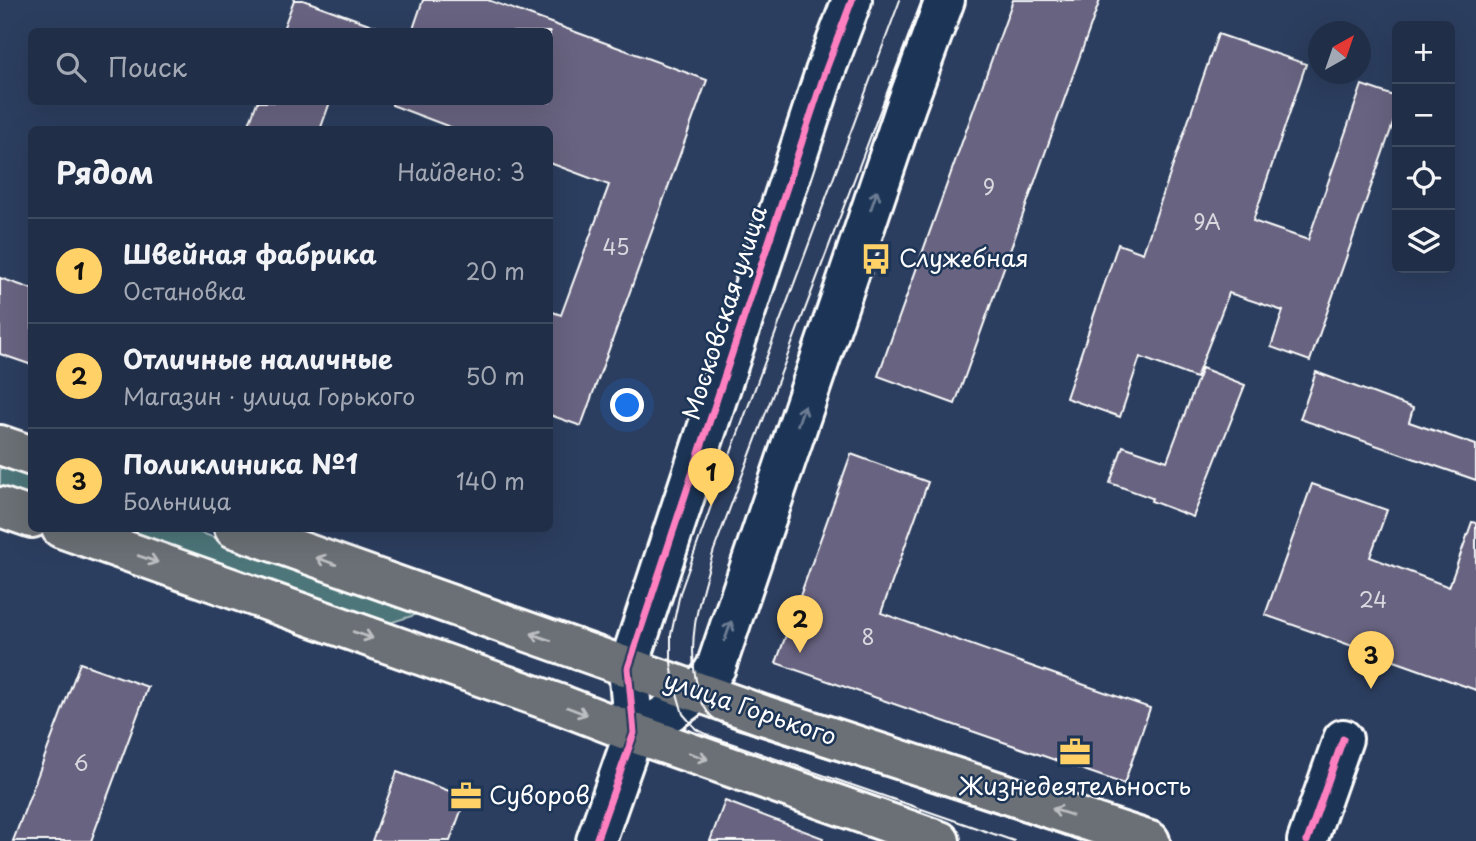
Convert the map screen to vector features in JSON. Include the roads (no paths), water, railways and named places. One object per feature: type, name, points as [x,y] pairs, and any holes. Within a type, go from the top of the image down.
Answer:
[{"type":"main road","points":[[0,445],[28,455]]},
{"type":"main road","points":[[0,507],[28,517]]},
{"type":"main road","points":[[72,532],[940,841]]},
{"type":"main road","name":"улица Горького","points":[[245,532],[763,715],[1150,841]]},
{"type":"street","name":"Московская улица","points":[[596,841],[634,733],[628,667],[821,85],[852,0]]},
{"type":"street","points":[[634,733],[680,705],[698,691],[712,674],[906,106],[945,0]]},
{"type":"street","points":[[1307,841],[1343,739]]},
{"type":"tram line","points":[[900,0],[680,593],[671,635],[671,662],[683,714],[696,729],[1014,841]]},
{"type":"tram line","points":[[922,0],[714,550],[693,638],[695,674],[705,708],[711,716],[726,725],[1080,841]]},
{"type":"place","name":"Служебная","points":[[876,259]]},
{"type":"place","name":"Швейная фабрика","points":[[711,506]]},
{"type":"place","name":"Отличные наличные","points":[[800,653]]},
{"type":"place","name":"Поликлиника №1","points":[[1371,689]]},
{"type":"place","name":"Жизнедеятельность","points":[[1075,752]]},
{"type":"place","name":"Суворов","points":[[466,796]]}]
